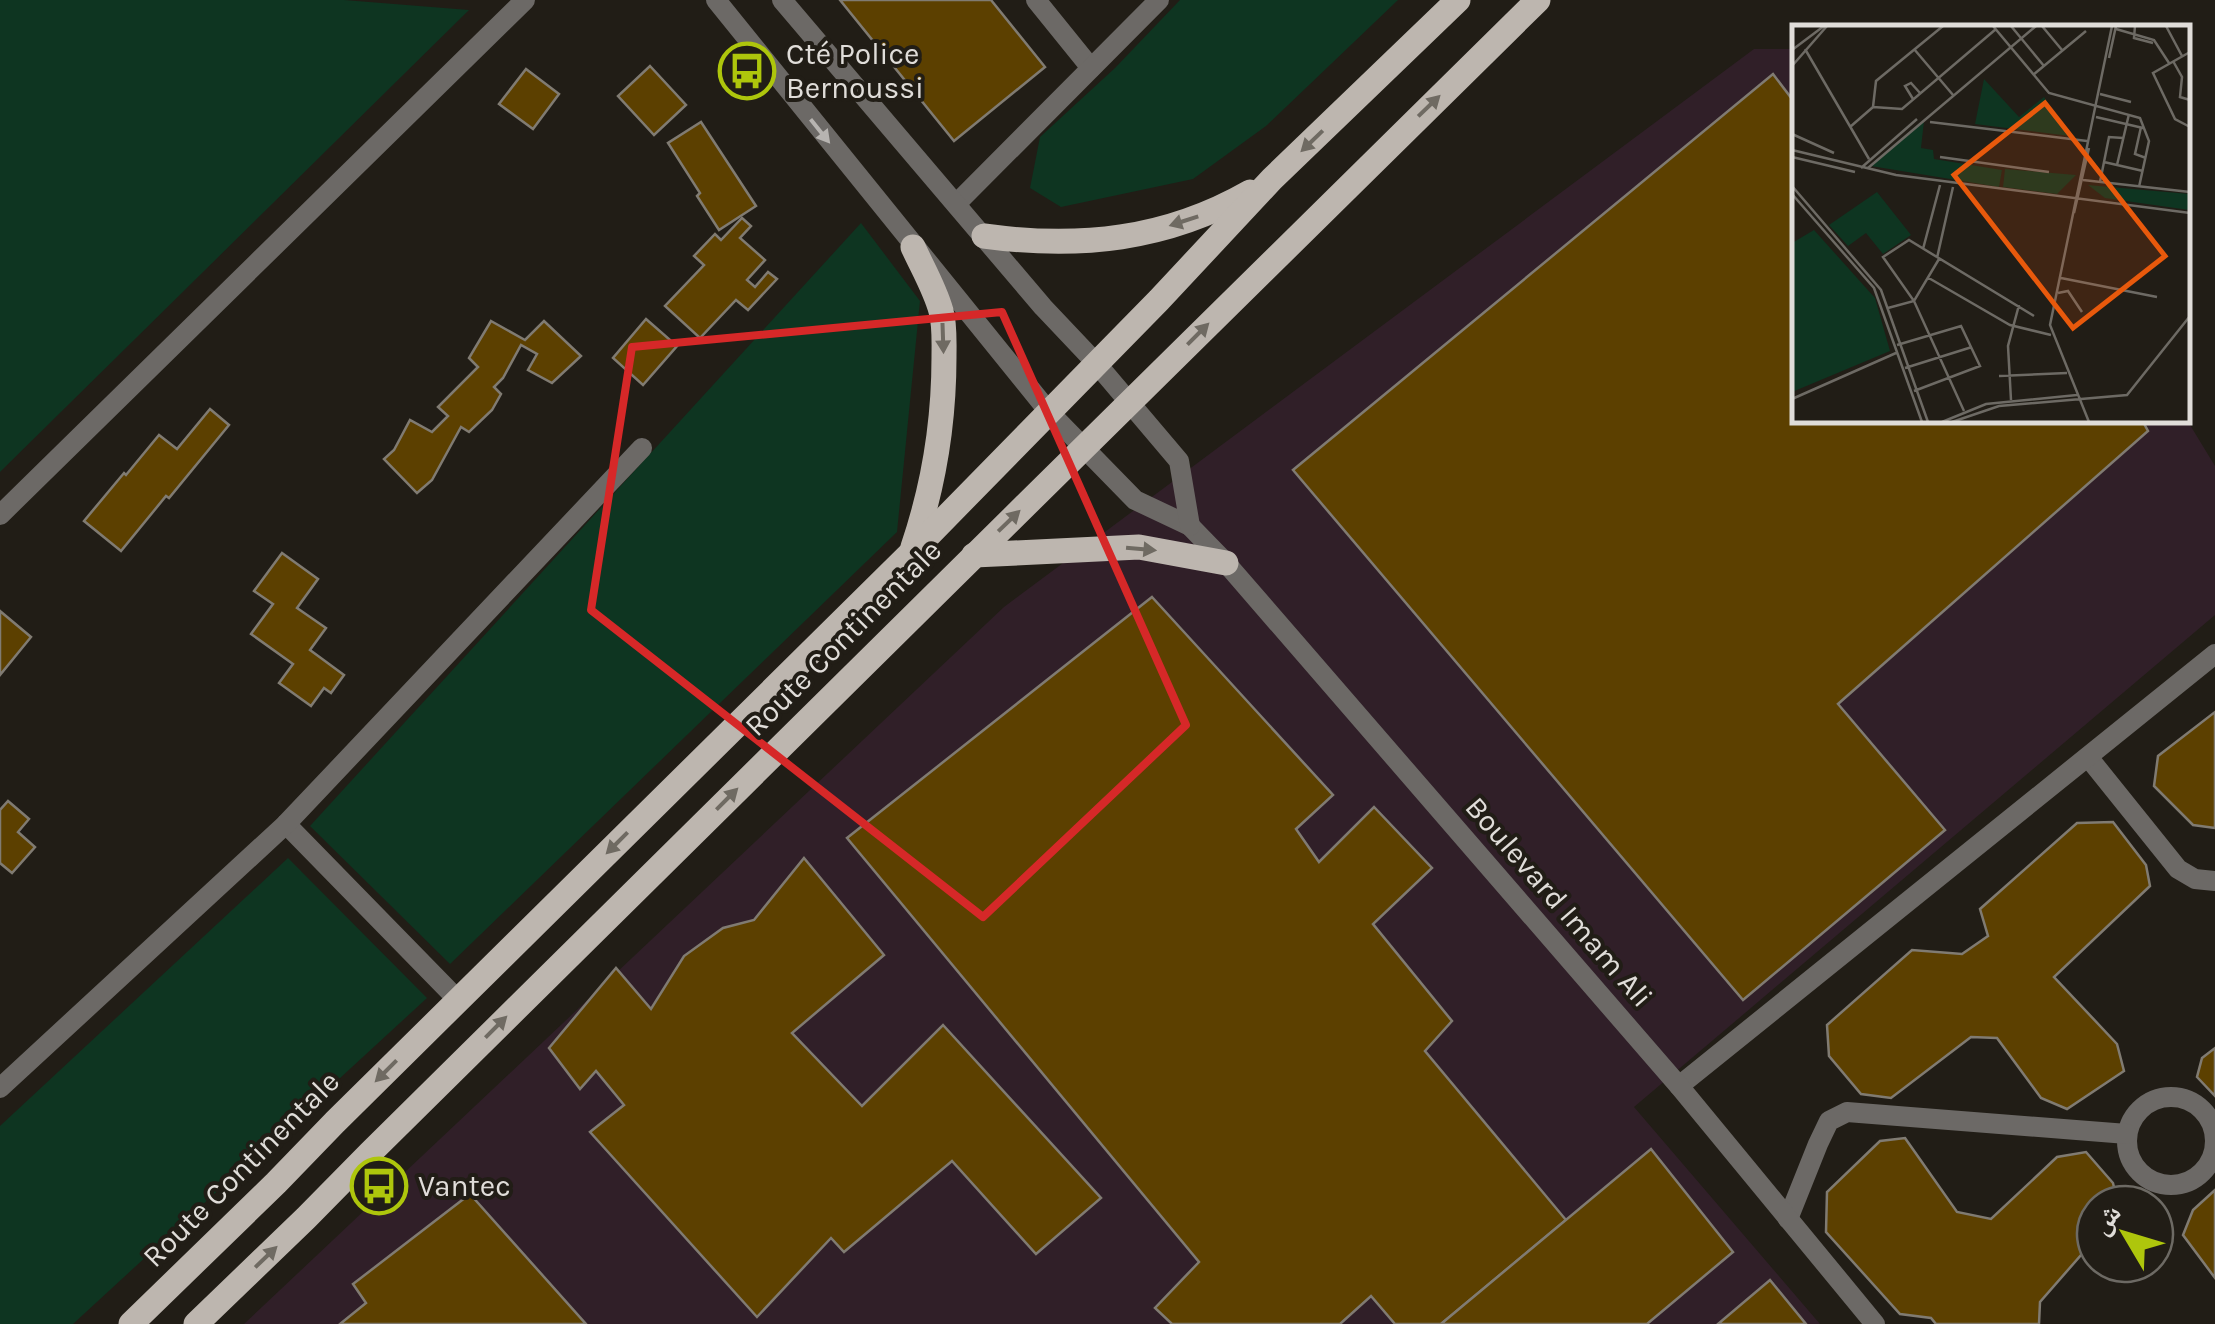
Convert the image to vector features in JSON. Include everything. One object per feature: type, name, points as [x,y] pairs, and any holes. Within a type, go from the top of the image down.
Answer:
[{"type":"main road","name":"Route Continentale","points":[[131,1324],[911,553],[1272,180],[1458,0]]},
{"type":"main road","name":"Route Continentale","points":[[196,1324],[1538,0]]},
{"type":"main road","points":[[984,236],[1026,242],[1069,242],[1140,234],[1195,218],[1272,180]]},
{"type":"main road","points":[[911,553],[928,503],[944,376],[942,312],[914,247]]},
{"type":"main road","points":[[974,555],[1139,547],[1226,563]]},
{"type":"street","points":[[0,515],[524,0]]},
{"type":"street","points":[[716,0],[1049,412],[1134,500],[1190,526]]},
{"type":"street","points":[[782,0],[1179,461],[1190,526]]},
{"type":"street","points":[[1036,0],[1091,68]]},
{"type":"street","points":[[956,204],[1159,0]]},
{"type":"street","points":[[0,1088],[286,824],[642,448]]},
{"type":"street","name":"Boulevard Imam Ali","points":[[1190,526],[1679,1086],[1876,1324]]},
{"type":"street","points":[[1679,1086],[2215,654]]},
{"type":"street","points":[[2088,756],[2178,869],[2194,879],[2215,881]]},
{"type":"street","points":[[286,824],[458,1000]]},
{"type":"street","points":[[2170,1096],[2199,1106],[2215,1132],[2215,1148],[2200,1175],[2171,1186],[2156,1183],[2132,1164],[2127,1134],[2142,1107],[2170,1096]]},
{"type":"street","points":[[1788,1218],[1829,1121],[1848,1112],[2127,1134]]},
{"type":"highlighted area","points":[[1002,312],[1186,725],[983,917],[591,610],[632,347]]},
{"type":"shaded area","points":[[1754,49],[1792,49],[1792,422],[2188,422],[2215,466],[2215,615],[1634,1107],[1820,1324],[244,1324],[1004,607]]},
{"type":"green space","points":[[0,0],[344,0],[469,10],[0,472]]},
{"type":"green space","points":[[1180,0],[1398,0],[1266,126],[1193,179],[1061,207],[1030,188],[1040,137],[1115,68]]},
{"type":"green space","points":[[861,223],[920,301],[897,532],[450,964],[310,826]]},
{"type":"green space","points":[[288,858],[427,998],[73,1324],[0,1324],[0,1126]]},
{"type":"building","points":[[840,0],[991,0],[1045,67],[954,141]]},
{"type":"building","points":[[650,66],[686,105],[654,135],[618,96]]},
{"type":"building","points":[[526,69],[559,94],[533,129],[499,104]]},
{"type":"building","points":[[1773,74],[1792,99],[1792,422],[2143,422],[2148,431],[1838,704],[1945,830],[1743,1000],[1293,470]]},
{"type":"building","points":[[701,122],[756,206],[719,230],[668,143]]},
{"type":"building","points":[[742,218],[751,226],[740,238],[765,260],[747,280],[755,287],[768,272],[777,279],[748,310],[736,300],[700,338],[665,306],[704,265],[694,256],[715,234],[721,240]]},
{"type":"building","points":[[646,319],[677,346],[643,385],[613,358]]},
{"type":"building","points":[[491,321],[525,340],[544,321],[581,356],[552,383],[528,370],[537,354],[521,345],[494,387],[501,394],[492,410],[469,432],[461,427],[432,480],[417,493],[384,459],[394,450],[410,420],[432,432],[448,416],[438,407],[478,367],[469,358]]},
{"type":"building","points":[[210,409],[229,425],[121,551],[84,521],[159,435],[177,449]]},
{"type":"building","points":[[282,553],[318,579],[297,608],[326,628],[310,650],[344,675],[331,693],[324,688],[311,706],[279,683],[293,664],[251,634],[273,604],[254,591]]},
{"type":"building","points":[[1152,597],[1333,795],[1296,829],[1319,862],[1374,807],[1432,868],[1373,924],[1452,1021],[1425,1051],[1566,1220],[1441,1324],[1395,1324],[1371,1296],[1340,1324],[1172,1324],[1155,1308],[1199,1262],[847,838]]},
{"type":"building","points":[[0,611],[31,637],[0,675]]},
{"type":"building","points":[[2215,712],[2215,828],[2193,825],[2154,786],[2158,756]]},
{"type":"building","points":[[8,801],[29,819],[18,832],[35,847],[12,873],[0,863],[0,810]]},
{"type":"building","points":[[2113,822],[2146,865],[2150,886],[2054,977],[2117,1044],[2124,1071],[2067,1109],[2041,1098],[1997,1038],[1971,1037],[1891,1098],[1861,1094],[1829,1056],[1827,1025],[1912,950],[1962,954],[1988,936],[1980,909],[2077,823]]},
{"type":"building","points":[[804,858],[884,955],[792,1033],[862,1106],[943,1025],[1101,1198],[1036,1254],[952,1161],[844,1252],[831,1238],[757,1317],[590,1132],[624,1105],[596,1071],[580,1089],[549,1048],[616,968],[651,1009],[684,956],[723,928],[754,920]]},
{"type":"building","points":[[2215,1048],[2215,1096],[2197,1077],[2202,1058]]},
{"type":"building","points":[[1905,1138],[1957,1212],[1991,1219],[2057,1157],[2086,1152],[2113,1183],[2075,1184],[2075,1262],[2040,1302],[2039,1324],[1936,1324],[1931,1318],[1900,1314],[1826,1232],[1827,1192],[1880,1141]]},
{"type":"building","points":[[1651,1149],[1733,1252],[1647,1324],[1441,1324]]},
{"type":"building","points":[[2215,1190],[2215,1278],[2183,1235],[2193,1210]]},
{"type":"building","points":[[470,1194],[586,1324],[340,1324],[366,1303],[353,1284]]},
{"type":"building","points":[[1770,1280],[1806,1324],[1718,1324]]},
{"type":"place","name":"Cté Police Bernoussi","points":[[747,71]]},
{"type":"place","name":"Vantec","points":[[379,1186]]}]
